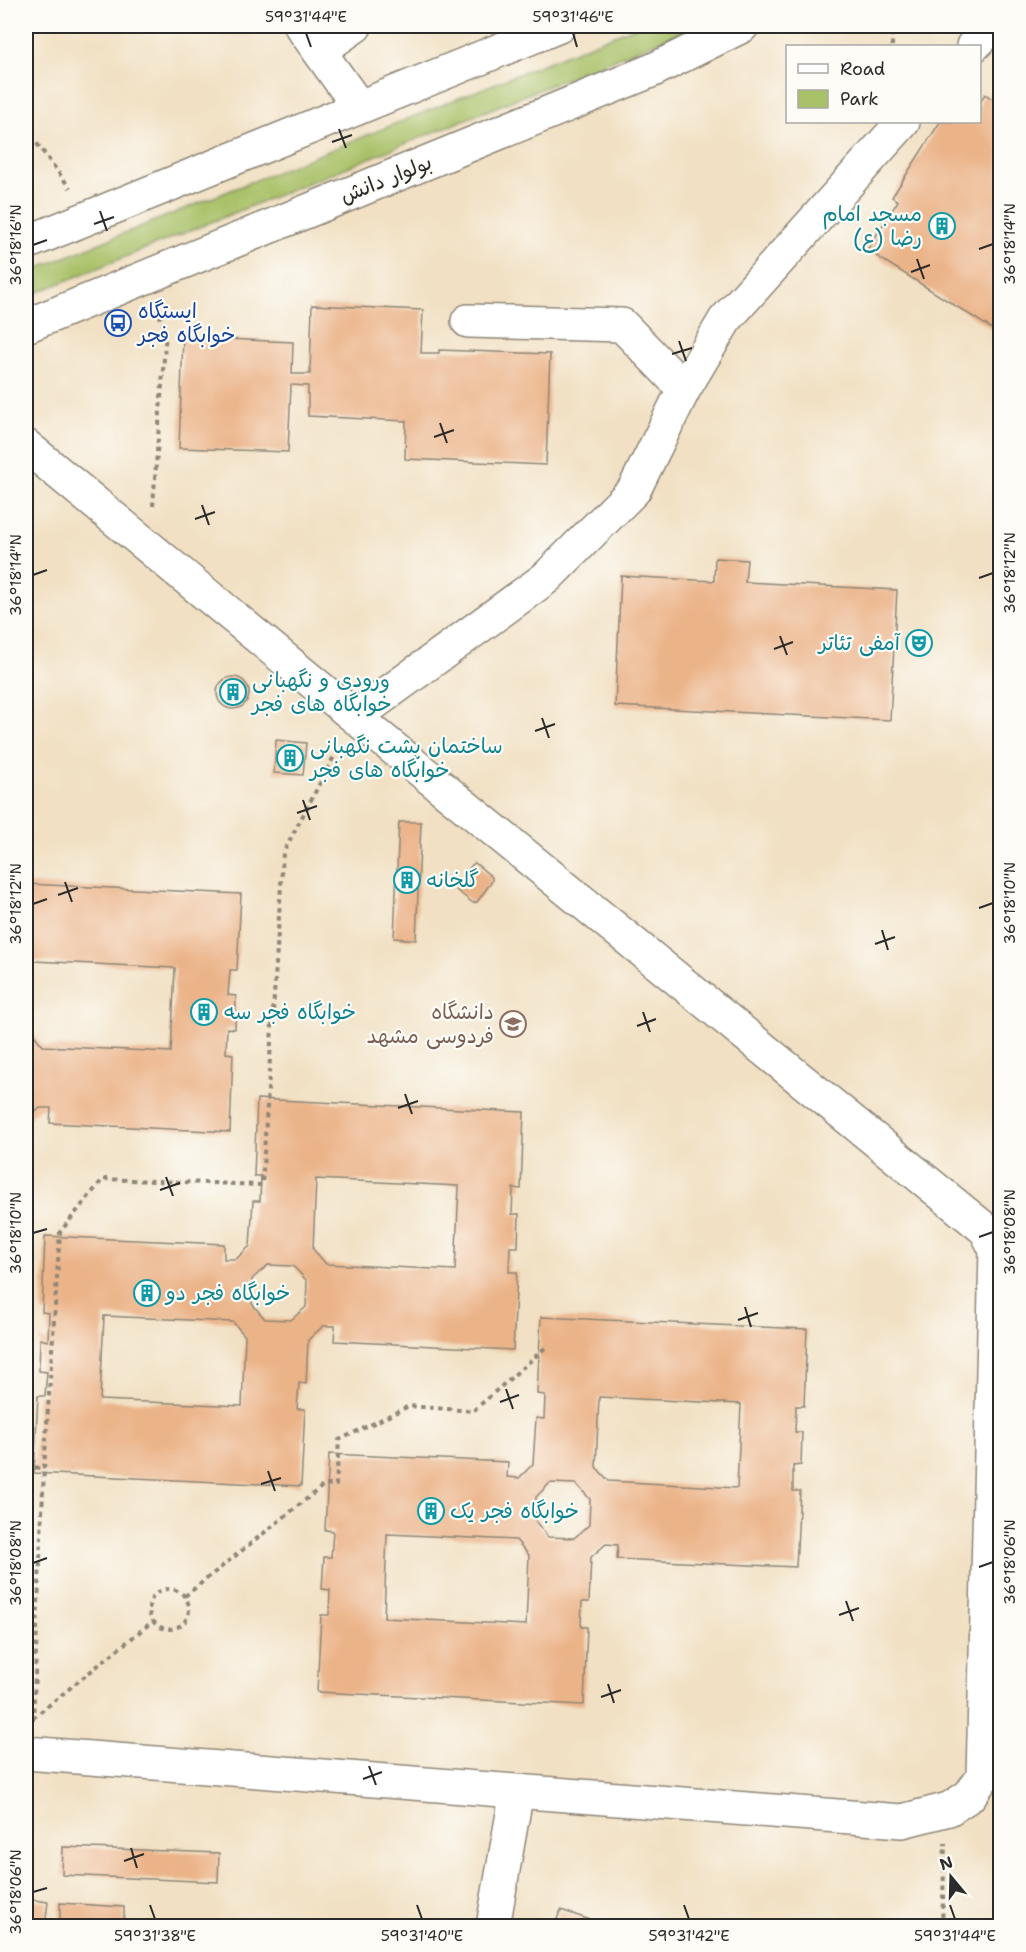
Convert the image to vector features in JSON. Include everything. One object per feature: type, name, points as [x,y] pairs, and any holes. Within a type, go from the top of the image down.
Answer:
[{"type":"street","points":[[355,26],[310,38],[359,107]]},
{"type":"street","points":[[26,243],[559,26]]},
{"type":"street","name":"بولوار دانش","points":[[26,326],[653,70],[742,26]]},
{"type":"street","points":[[974,45],[993,26]]},
{"type":"street","points":[[355,717],[546,578],[634,490],[684,389],[725,320],[902,123]]},
{"type":"street","points":[[468,321],[622,326],[684,389]]},
{"type":"street","points":[[26,446],[986,1230],[996,1250],[983,1777],[969,1796],[949,1809],[902,1821],[26,1753]]},
{"type":"street","points":[[493,1926],[517,1791]]},
{"type":"path","points":[[892,26],[892,45]]},
{"type":"path","points":[[26,129],[70,188]]},
{"type":"path","points":[[144,278],[166,331],[155,483]]},
{"type":"path","points":[[153,1621],[33,1718],[44,1468],[60,1232],[103,1179],[262,1185],[283,853],[355,717]]},
{"type":"path","points":[[185,1596],[324,1485],[336,1485],[339,1440],[409,1406],[472,1411],[545,1348]]},
{"type":"path","points":[[26,1467],[44,1468]]},
{"type":"path","points":[[169,1589],[185,1596],[189,1613],[178,1627],[170,1629],[161,1627],[153,1621],[150,1605],[153,1596],[169,1589]]},
{"type":"path","points":[[942,1926],[949,1809]]},
{"type":"green space","points":[[637,26],[693,26],[26,297],[26,273]]},
{"type":"building","name":"مسجد امام رضا (ع)","points":[[985,94],[1000,104],[1000,334],[867,250],[898,201],[892,197],[939,123],[981,123],[981,100]]},
{"type":"building","points":[[312,305],[423,310],[421,353],[439,353],[439,350],[550,354],[546,465],[405,459],[406,421],[308,416],[308,386],[291,385],[288,452],[179,448],[183,337],[293,342],[292,374],[310,374]]},
{"type":"building","points":[[715,558],[747,560],[745,582],[897,590],[890,720],[615,706],[621,576],[714,581]]},
{"type":"building","name":"ورودی و نگهبانی خوابگاه های فجر","points":[[233,677],[244,682],[249,693],[244,704],[233,709],[222,704],[217,693],[222,682]]},
{"type":"building","name":"ساختمان پشت نگهبانی خوابگاه های فجر","points":[[276,740],[306,743],[303,775],[274,773]]},
{"type":"building","name":"گلخانه","points":[[399,822],[421,822],[416,940],[394,938]]},
{"type":"building","points":[[475,863],[492,877],[492,881],[477,902],[473,903],[456,890],[456,885]]},
{"type":"building","name":"خوابگاه فجر سه","points":[[26,884],[241,894],[237,970],[230,970],[228,995],[236,996],[235,1029],[227,1028],[226,1053],[233,1054],[230,1132],[50,1123],[51,1108],[40,1108],[26,1121]],"holes":[[[33,961],[175,968],[171,1052],[43,1046],[30,1030]]]},
{"type":"building","name":"خوابگاه فجر دو","points":[[257,1099],[524,1112],[521,1189],[513,1188],[512,1214],[519,1214],[518,1247],[510,1247],[509,1272],[517,1272],[513,1350],[334,1341],[335,1326],[323,1326],[308,1340],[306,1384],[299,1383],[297,1409],[305,1409],[301,1486],[34,1473],[38,1396],[45,1396],[47,1372],[39,1371],[40,1339],[48,1341],[49,1313],[42,1312],[45,1236],[224,1244],[224,1259],[236,1259],[250,1246],[253,1201],[260,1201],[261,1176],[254,1176]],"holes":[[[316,1179],[459,1186],[455,1270],[326,1264],[313,1249]],[[268,1265],[293,1266],[307,1281],[306,1307],[291,1320],[265,1319],[252,1304],[252,1279]],[[104,1316],[233,1322],[245,1336],[242,1406],[100,1400]]]},
{"type":"building","name":"خوابگاه فجر یک","points":[[541,1317],[807,1329],[804,1406],[796,1406],[795,1432],[802,1432],[801,1465],[793,1466],[793,1491],[800,1491],[796,1567],[617,1559],[618,1545],[606,1544],[591,1557],[589,1602],[582,1602],[581,1627],[587,1627],[584,1705],[317,1692],[321,1615],[329,1615],[330,1590],[322,1589],[324,1557],[331,1557],[333,1531],[325,1530],[329,1454],[508,1462],[507,1477],[519,1478],[533,1464],[536,1418],[544,1419],[545,1395],[537,1394]],"holes":[[[599,1397],[741,1404],[737,1488],[609,1481],[596,1467]],[[550,1483],[576,1484],[590,1499],[589,1525],[574,1538],[548,1537],[536,1522],[536,1497]],[[387,1534],[516,1540],[529,1555],[526,1625],[384,1618]]]},
{"type":"building","points":[[63,1847],[219,1853],[218,1882],[62,1875]]},
{"type":"building","points":[[27,1899],[48,1902],[45,1926],[26,1926]]},
{"type":"building","points":[[60,1903],[124,1907],[124,1926],[60,1926]]},
{"type":"building","points":[[561,1910],[608,1926],[554,1926]]},
{"type":"place","name":"مسجد امام رضا (ع)","points":[[942,226]]},
{"type":"place","name":"ایستگاه خوابگاه فجر","points":[[118,323]]},
{"type":"place","name":"آمفی تئاتر","points":[[919,643]]},
{"type":"place","name":"ورودی و نگهبانی خوابگاه های فجر","points":[[233,692]]},
{"type":"place","name":"ساختمان پشت نگهبانی خوابگاه های فجر","points":[[290,758]]},
{"type":"place","name":"گلخانه","points":[[407,880]]},
{"type":"place","name":"خوابگاه فجر سه","points":[[204,1012]]},
{"type":"place","name":"دانشگاه فردوسی مشهد","points":[[513,1024]]},
{"type":"place","name":"خوابگاه فجر دو","points":[[147,1293]]},
{"type":"place","name":"خوابگاه فجر یک","points":[[431,1511]]}]
